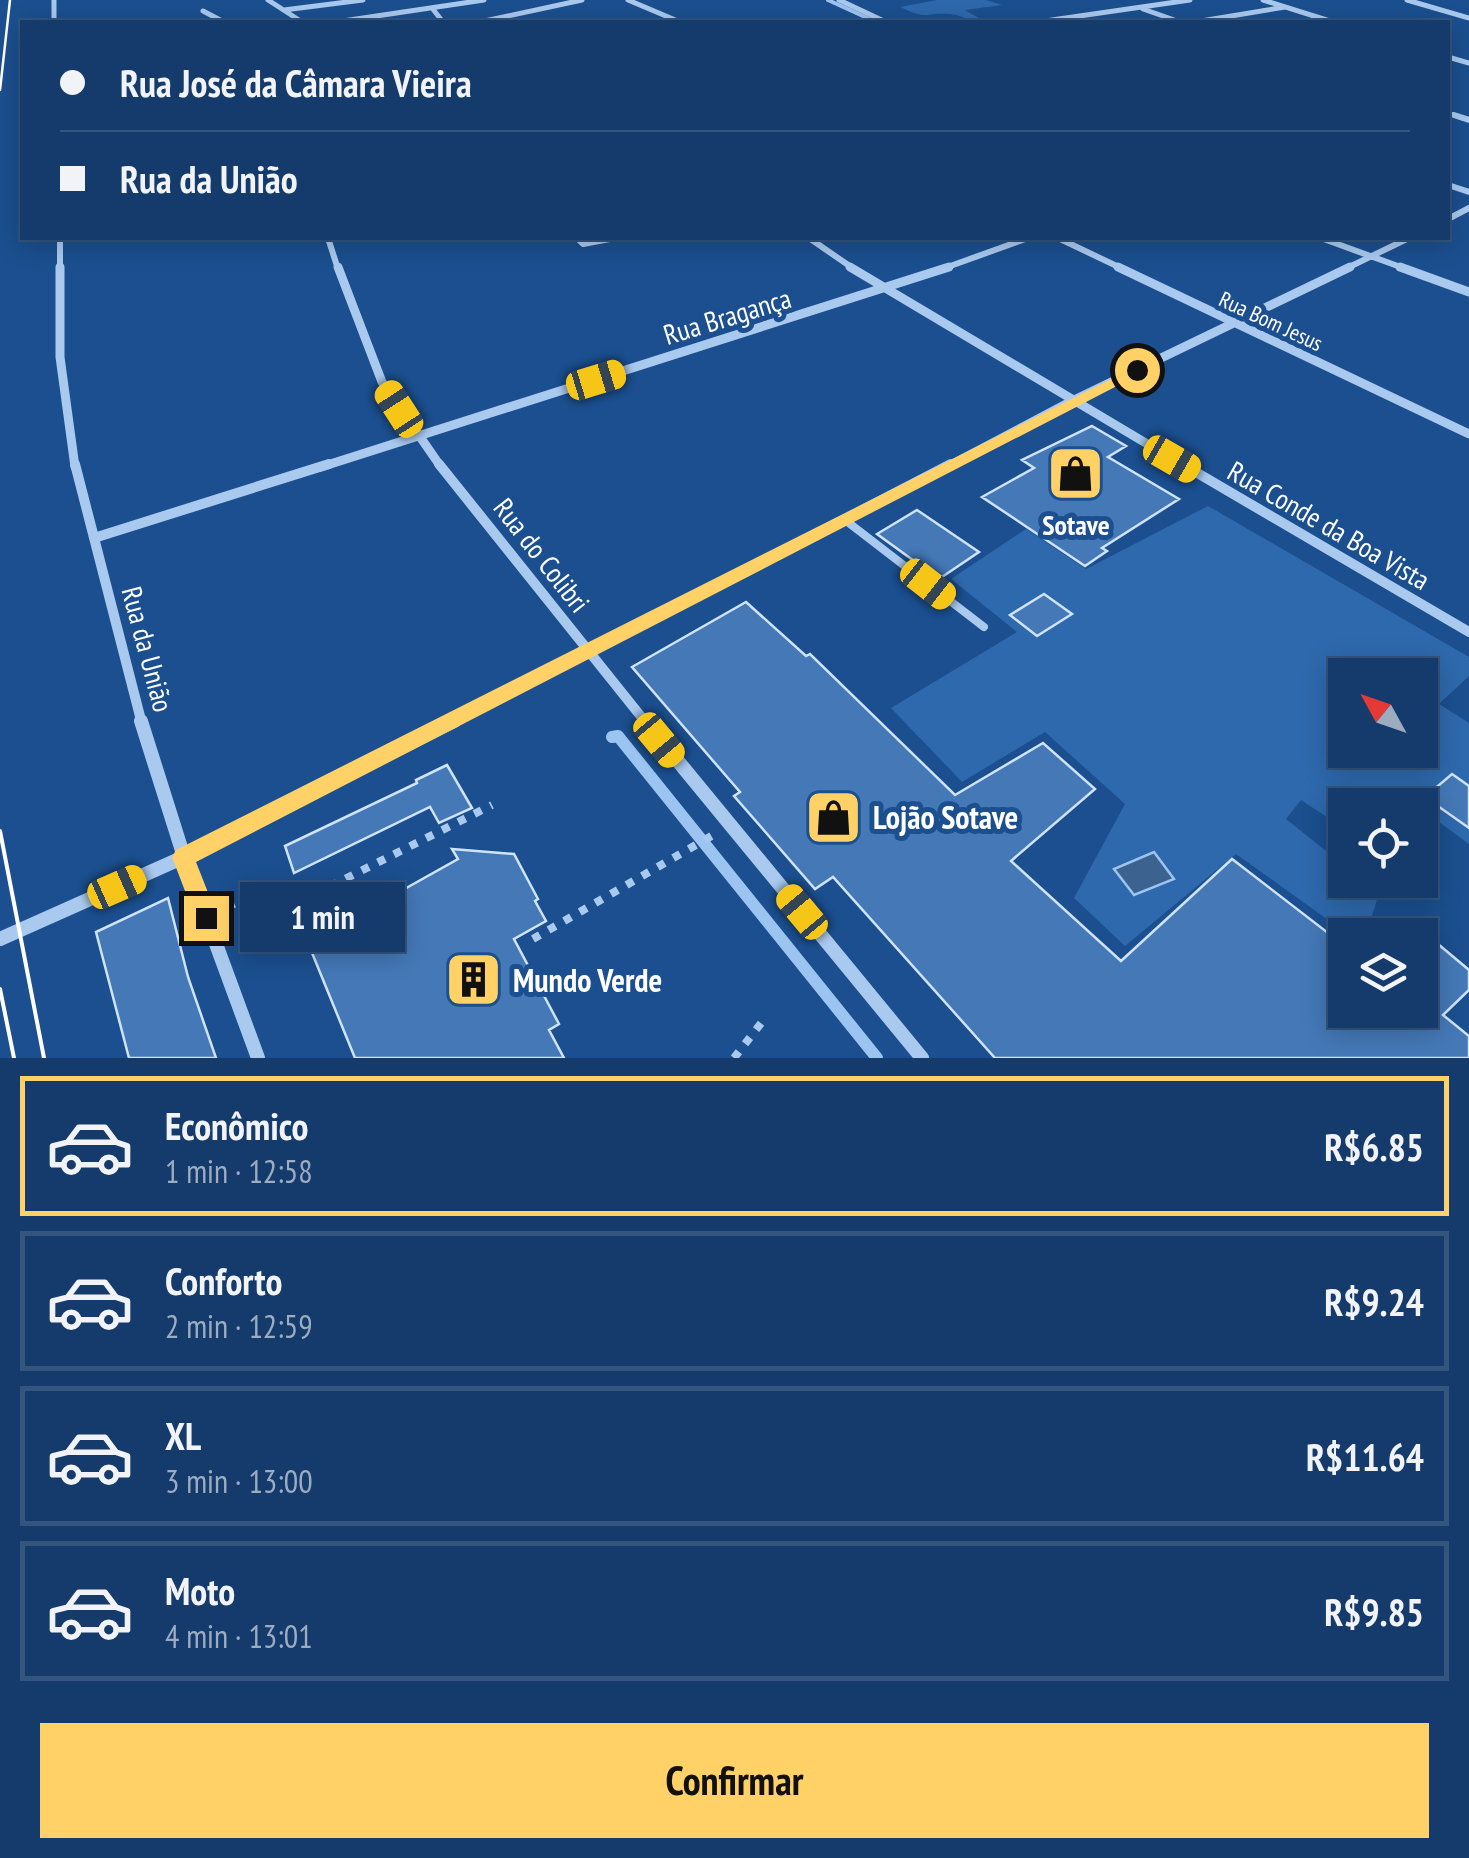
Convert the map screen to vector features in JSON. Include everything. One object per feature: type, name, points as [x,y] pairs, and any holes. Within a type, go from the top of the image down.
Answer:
[{"type":"street","points":[[268,0],[299,20]]},
{"type":"street","points":[[284,10],[363,0]]},
{"type":"street","points":[[350,20],[479,0]]},
{"type":"street","points":[[489,20],[582,0]]},
{"type":"street","points":[[631,1],[641,0]]},
{"type":"street","points":[[840,0],[882,20]]},
{"type":"street","points":[[1051,20],[1190,0]]},
{"type":"street","points":[[1263,0],[1327,20]]},
{"type":"street","points":[[1407,0],[1469,18]]},
{"type":"street","points":[[631,1],[675,20]]},
{"type":"street","points":[[1138,7],[1174,20]]},
{"type":"street","points":[[1206,20],[1285,7]]},
{"type":"street","points":[[432,8],[441,20]]},
{"type":"street","points":[[204,11],[220,20]]},
{"type":"street","name":"Rua da União","points":[[60,240],[60,357],[72,453],[129,682],[184,857],[258,1058]]},
{"type":"street","name":"Rua do Colibri","points":[[329,240],[382,382],[417,437],[588,654],[922,1058]]},
{"type":"street","points":[[579,240],[583,244],[604,240]]},
{"type":"street","name":"Rua Conde da Boa Vista","points":[[812,240],[884,290],[1469,632]]},
{"type":"street","name":"Rua Bragança","points":[[94,538],[884,290],[1022,240]]},
{"type":"street","name":"Rua Bom Jesus","points":[[1062,240],[1469,434]]},
{"type":"street","points":[[1327,240],[1469,292]]},
{"type":"street","points":[[0,939],[184,857],[588,654],[1072,402],[1405,240]]},
{"type":"lane","points":[[845,520],[984,627]]},
{"type":"path","points":[[206,918],[267,888],[320,891],[492,804]]},
{"type":"path","points":[[534,939],[730,825]]},
{"type":"path","points":[[734,1058],[762,1022]]},
{"type":"shaded area","points":[[937,0],[986,0],[1002,5],[965,10],[980,19],[952,14],[922,15],[900,7]]},
{"type":"shaded area","points":[[1208,506],[1469,657],[1469,676],[1439,704],[1469,723],[1469,844],[1438,821],[1438,788],[1328,788],[1328,818],[1301,800],[1286,819],[1328,852],[1328,898],[1377,898],[1371,918],[1328,920],[1236,854],[1125,946],[1074,898],[1125,804],[1045,732],[962,782],[891,708],[1017,632],[951,579],[1026,529],[1086,569]]},
{"type":"shaded area","points":[[1154,852],[1174,879],[1134,895],[1114,869]]},
{"type":"building","points":[[1092,426],[1126,446],[1108,457],[1179,499],[1102,548],[1107,551],[1085,566],[982,497],[1034,468],[1022,460]]},
{"type":"building","points":[[917,510],[979,552],[939,579],[877,534]]},
{"type":"building","points":[[1044,594],[1072,614],[1037,636],[1010,615]]},
{"type":"building","points":[[746,602],[806,656],[810,654],[955,795],[1043,743],[1095,789],[1011,861],[1121,961],[1232,859],[1328,933],[1328,1028],[1438,1028],[1438,944],[1469,970],[1469,990],[1443,1015],[1469,1036],[1469,1058],[995,1058],[833,877],[815,889],[734,796],[740,792],[632,667]]},
{"type":"building","points":[[447,765],[472,808],[439,823],[430,807],[294,873],[285,846]]},
{"type":"building","points":[[1452,774],[1469,786],[1469,828],[1438,806],[1436,788]]},
{"type":"building","points":[[452,849],[514,854],[546,921],[514,939],[559,1024],[549,1030],[564,1058],[355,1058],[308,943],[458,859]]},
{"type":"building","points":[[168,898],[188,977],[216,1058],[129,1058],[96,932]]},
{"type":"waterway","points":[[828,0],[872,20]]},
{"type":"waterway","points":[[612,737],[618,736],[877,1058]]},
{"type":"tram line","points":[[0,90],[10,0]]},
{"type":"tram line","points":[[0,831],[44,1058]]},
{"type":"tram line","points":[[0,989],[14,1058]]},
{"type":"place","name":"Sotave","points":[[1076,473]]},
{"type":"place","name":"Lojão Sotave","points":[[834,817]]},
{"type":"place","name":"Mundo Verde","points":[[474,980]]},
{"type":"route","points":[[206,918],[184,857],[588,654],[1137,370]]}]
